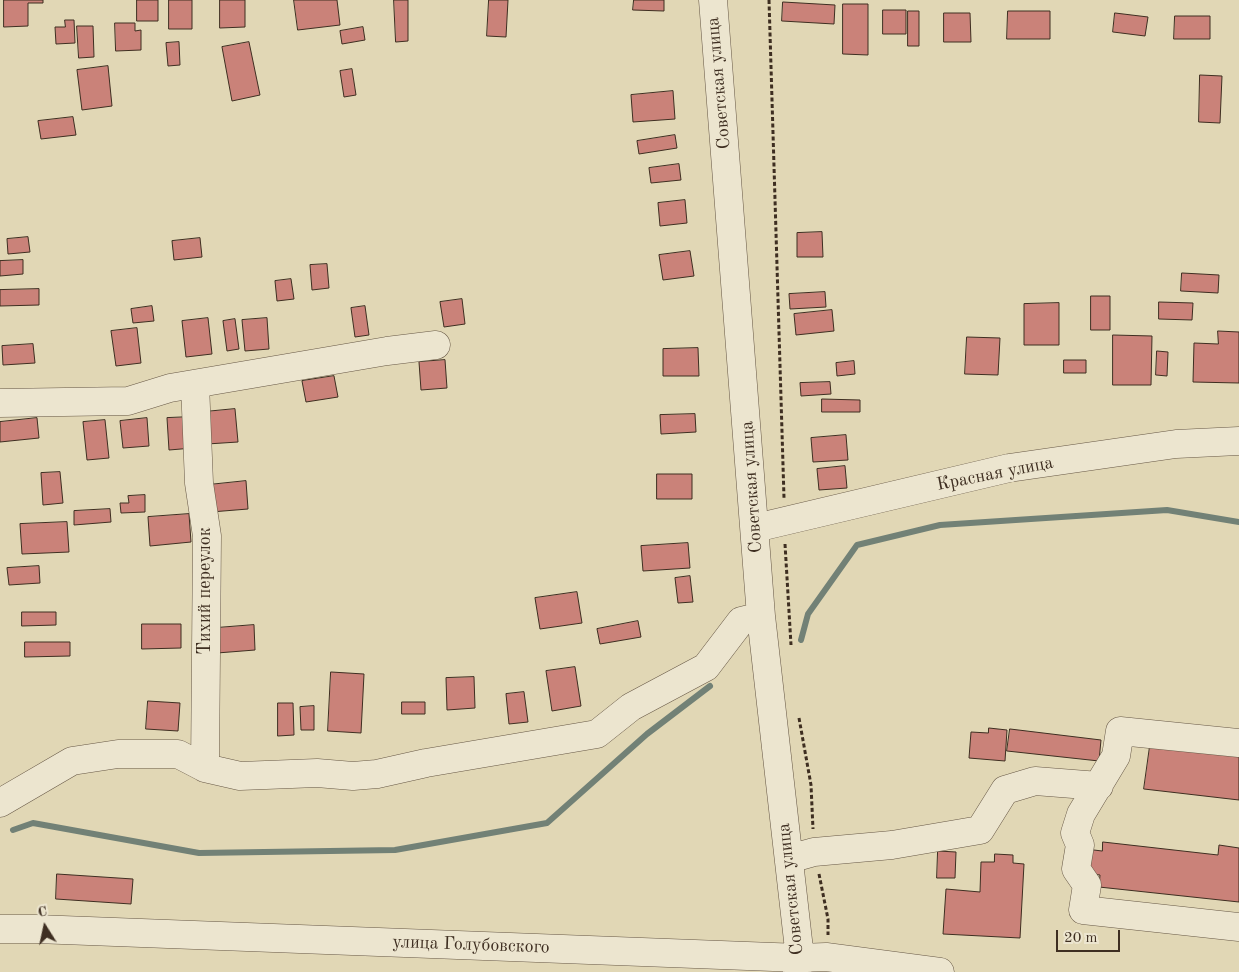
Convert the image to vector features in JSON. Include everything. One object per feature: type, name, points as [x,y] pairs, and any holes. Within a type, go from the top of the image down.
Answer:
[{"type":"street","name":"Советская улица","points":[[713,0],[761,616],[789,859],[798,965]]},
{"type":"street","points":[[0,403],[128,402],[170,388],[436,344]]},
{"type":"street","name":"Тихий переулок","points":[[195,384],[199,483],[207,536],[205,768]]},
{"type":"street","name":"Красная улица","points":[[755,528],[1010,468],[1176,444],[1239,441]]},
{"type":"street","points":[[0,802],[72,761],[118,754],[178,754],[205,768],[240,776],[317,773],[352,776],[377,774],[436,761],[597,734],[631,707],[706,667],[741,621],[761,616]]},
{"type":"street","points":[[178,754],[204,728]]},
{"type":"street","points":[[1239,743],[1120,731],[1116,756],[1081,814],[1075,833],[1080,845],[1076,869],[1087,885],[1083,910],[1239,927]]},
{"type":"street","points":[[789,859],[814,852],[892,844],[980,830],[1004,790],[1035,781],[1099,786]]},
{"type":"street","name":"улица Голубовского","points":[[0,929],[85,931],[798,965],[826,957],[940,972]]},
{"type":"path","points":[[769,0],[787,587],[792,653]]},
{"type":"path","points":[[798,713],[811,785],[814,852],[828,919],[826,957]]},
{"type":"building","points":[[4,0],[43,0],[43,3],[28,3],[28,26],[4,27]]},
{"type":"building","points":[[137,0],[158,0],[158,21],[137,21]]},
{"type":"building","points":[[169,0],[192,0],[192,29],[169,29]]},
{"type":"building","points":[[220,0],[245,0],[245,27],[220,28]]},
{"type":"building","points":[[294,0],[337,0],[340,25],[298,30]]},
{"type":"building","points":[[394,0],[408,0],[408,41],[396,42]]},
{"type":"building","points":[[489,0],[508,0],[506,37],[487,36]]},
{"type":"building","points":[[634,0],[664,0],[664,11],[633,10]]},
{"type":"building","points":[[783,2],[835,5],[834,24],[782,21]]},
{"type":"building","points":[[843,4],[868,4],[868,55],[843,54]]},
{"type":"building","points":[[883,10],[906,10],[906,34],[883,34]]},
{"type":"building","points":[[908,11],[919,11],[919,46],[908,46]]},
{"type":"building","points":[[1008,11],[1050,11],[1050,39],[1007,39]]},
{"type":"building","points":[[944,13],[970,13],[971,42],[944,42]]},
{"type":"building","points":[[1115,13],[1148,17],[1145,36],[1113,32]]},
{"type":"building","points":[[1175,16],[1210,16],[1210,39],[1174,39]]},
{"type":"building","points":[[65,20],[74,20],[75,43],[56,44],[55,27],[65,27]]},
{"type":"building","points":[[115,23],[135,23],[135,31],[141,30],[141,50],[116,51]]},
{"type":"building","points":[[77,26],[93,26],[94,57],[79,58]]},
{"type":"building","points":[[363,27],[365,40],[342,44],[340,31]]},
{"type":"building","points":[[179,42],[180,65],[168,66],[166,43]]},
{"type":"building","points":[[249,42],[260,95],[232,101],[222,47]]},
{"type":"building","points":[[108,66],[112,106],[82,110],[77,70]]},
{"type":"building","points":[[352,69],[356,95],[344,97],[340,71]]},
{"type":"building","points":[[1200,75],[1222,76],[1220,123],[1199,122]]},
{"type":"building","points":[[673,91],[675,119],[633,122],[631,95]]},
{"type":"building","points":[[73,117],[76,135],[41,139],[38,121]]},
{"type":"building","points":[[675,135],[677,148],[639,154],[637,141]]},
{"type":"building","points":[[679,164],[681,180],[651,183],[649,168]]},
{"type":"building","points":[[685,200],[687,223],[660,226],[658,203]]},
{"type":"building","points":[[822,232],[823,257],[797,257],[797,233]]},
{"type":"building","points":[[28,237],[30,252],[8,254],[7,239]]},
{"type":"building","points":[[200,238],[202,257],[174,260],[172,241]]},
{"type":"building","points":[[690,251],[694,276],[663,280],[659,255]]},
{"type":"building","points":[[23,260],[23,274],[0,276],[0,261]]},
{"type":"building","points":[[327,264],[329,288],[312,290],[310,265]]},
{"type":"building","points":[[1182,273],[1219,275],[1218,293],[1181,291]]},
{"type":"building","points":[[291,279],[294,299],[277,301],[275,281]]},
{"type":"building","points":[[39,289],[39,305],[0,306],[0,290]]},
{"type":"building","points":[[825,292],[826,307],[790,309],[789,294]]},
{"type":"building","points":[[1091,296],[1110,296],[1110,330],[1091,330]]},
{"type":"building","points":[[462,299],[465,324],[444,327],[440,302]]},
{"type":"building","points":[[1159,302],[1193,303],[1192,320],[1159,319]]},
{"type":"building","points":[[1059,303],[1059,345],[1024,345],[1024,304]]},
{"type":"building","points":[[152,306],[154,321],[133,323],[131,309]]},
{"type":"building","points":[[365,306],[369,335],[355,337],[351,308]]},
{"type":"building","points":[[832,310],[834,331],[796,335],[794,314]]},
{"type":"building","points":[[208,318],[212,354],[186,357],[182,321]]},
{"type":"building","points":[[267,318],[269,349],[245,351],[242,320]]},
{"type":"building","points":[[235,319],[239,349],[227,351],[223,321]]},
{"type":"building","points":[[137,328],[141,363],[116,366],[111,331]]},
{"type":"building","points":[[1218,331],[1239,332],[1239,383],[1193,382],[1194,343],[1218,344]]},
{"type":"building","points":[[1113,335],[1152,336],[1151,385],[1113,385]]},
{"type":"building","points":[[967,337],[1000,338],[998,375],[965,374]]},
{"type":"building","points":[[33,344],[35,363],[3,365],[2,346]]},
{"type":"building","points":[[698,348],[699,376],[663,376],[663,349]]},
{"type":"building","points":[[1157,351],[1168,352],[1167,376],[1156,375]]},
{"type":"building","points":[[445,360],[447,388],[421,390],[419,362]]},
{"type":"building","points":[[1064,360],[1086,360],[1086,373],[1064,373]]},
{"type":"building","points":[[854,361],[855,374],[837,376],[836,363]]},
{"type":"building","points":[[334,376],[338,397],[306,402],[302,381]]},
{"type":"building","points":[[830,382],[831,394],[801,396],[800,383]]},
{"type":"building","points":[[822,399],[860,400],[860,412],[822,412]]},
{"type":"building","points":[[235,409],[238,442],[207,444],[204,412]]},
{"type":"building","points":[[695,414],[696,432],[661,434],[660,415]]},
{"type":"building","points":[[191,417],[193,448],[169,450],[167,418]]},
{"type":"building","points":[[37,418],[39,438],[0,442],[0,422]]},
{"type":"building","points":[[147,418],[149,446],[123,448],[120,421]]},
{"type":"building","points":[[105,420],[109,458],[87,460],[83,422]]},
{"type":"building","points":[[846,435],[848,460],[813,462],[811,438]]},
{"type":"building","points":[[845,466],[847,488],[819,490],[817,469]]},
{"type":"building","points":[[60,472],[63,503],[43,505],[41,473]]},
{"type":"building","points":[[657,474],[692,474],[692,499],[657,499]]},
{"type":"building","points":[[246,481],[248,509],[211,512],[208,485]]},
{"type":"building","points":[[145,495],[145,512],[121,513],[120,503],[129,503],[128,496]]},
{"type":"building","points":[[110,509],[111,522],[74,525],[74,511]]},
{"type":"building","points":[[189,514],[191,542],[150,546],[148,517]]},
{"type":"building","points":[[67,522],[69,552],[22,554],[20,524]]},
{"type":"building","points":[[688,543],[690,568],[643,571],[641,546]]},
{"type":"building","points":[[39,566],[40,583],[9,585],[7,568]]},
{"type":"building","points":[[690,576],[693,602],[678,603],[675,578]]},
{"type":"building","points":[[577,592],[582,623],[540,629],[535,598]]},
{"type":"building","points":[[22,612],[56,612],[56,625],[22,626]]},
{"type":"building","points":[[638,621],[641,637],[600,644],[597,629]]},
{"type":"building","points":[[142,624],[181,624],[181,648],[142,649]]},
{"type":"building","points":[[254,625],[255,650],[217,653],[216,628]]},
{"type":"building","points":[[25,642],[70,642],[70,656],[25,657]]},
{"type":"building","points":[[575,667],[581,706],[552,711],[546,671]]},
{"type":"building","points":[[331,672],[364,674],[361,733],[328,731]]},
{"type":"building","points":[[474,677],[475,708],[447,710],[446,678]]},
{"type":"building","points":[[524,692],[528,722],[509,724],[506,694]]},
{"type":"building","points":[[148,701],[180,703],[178,731],[146,729]]},
{"type":"building","points":[[402,702],[425,702],[425,714],[402,714]]},
{"type":"building","points":[[278,703],[293,703],[294,735],[278,736]]},
{"type":"building","points":[[314,706],[314,730],[301,730],[300,707]]},
{"type":"building","points":[[989,728],[1007,730],[1005,761],[969,758],[971,732],[988,733]]},
{"type":"building","points":[[1010,729],[1101,740],[1099,761],[1007,751]]},
{"type":"building","points":[[1150,746],[1239,756],[1239,800],[1144,789]]},
{"type":"building","points":[[1103,842],[1218,855],[1219,845],[1239,848],[1239,902],[1099,887],[1100,875],[1083,873],[1086,849],[1102,851]]},
{"type":"building","points":[[938,851],[956,852],[955,878],[937,878]]},
{"type":"building","points":[[995,854],[1013,855],[1013,863],[1024,864],[1020,938],[943,934],[946,889],[980,892],[981,862],[994,862]]},
{"type":"building","points":[[57,874],[133,879],[131,904],[56,899]]},
{"type":"waterway","points":[[801,640],[808,614],[857,545],[940,525],[1167,510],[1239,522]]},
{"type":"waterway","points":[[13,830],[33,823],[199,853],[395,850],[547,823],[647,734],[710,686]]}]
